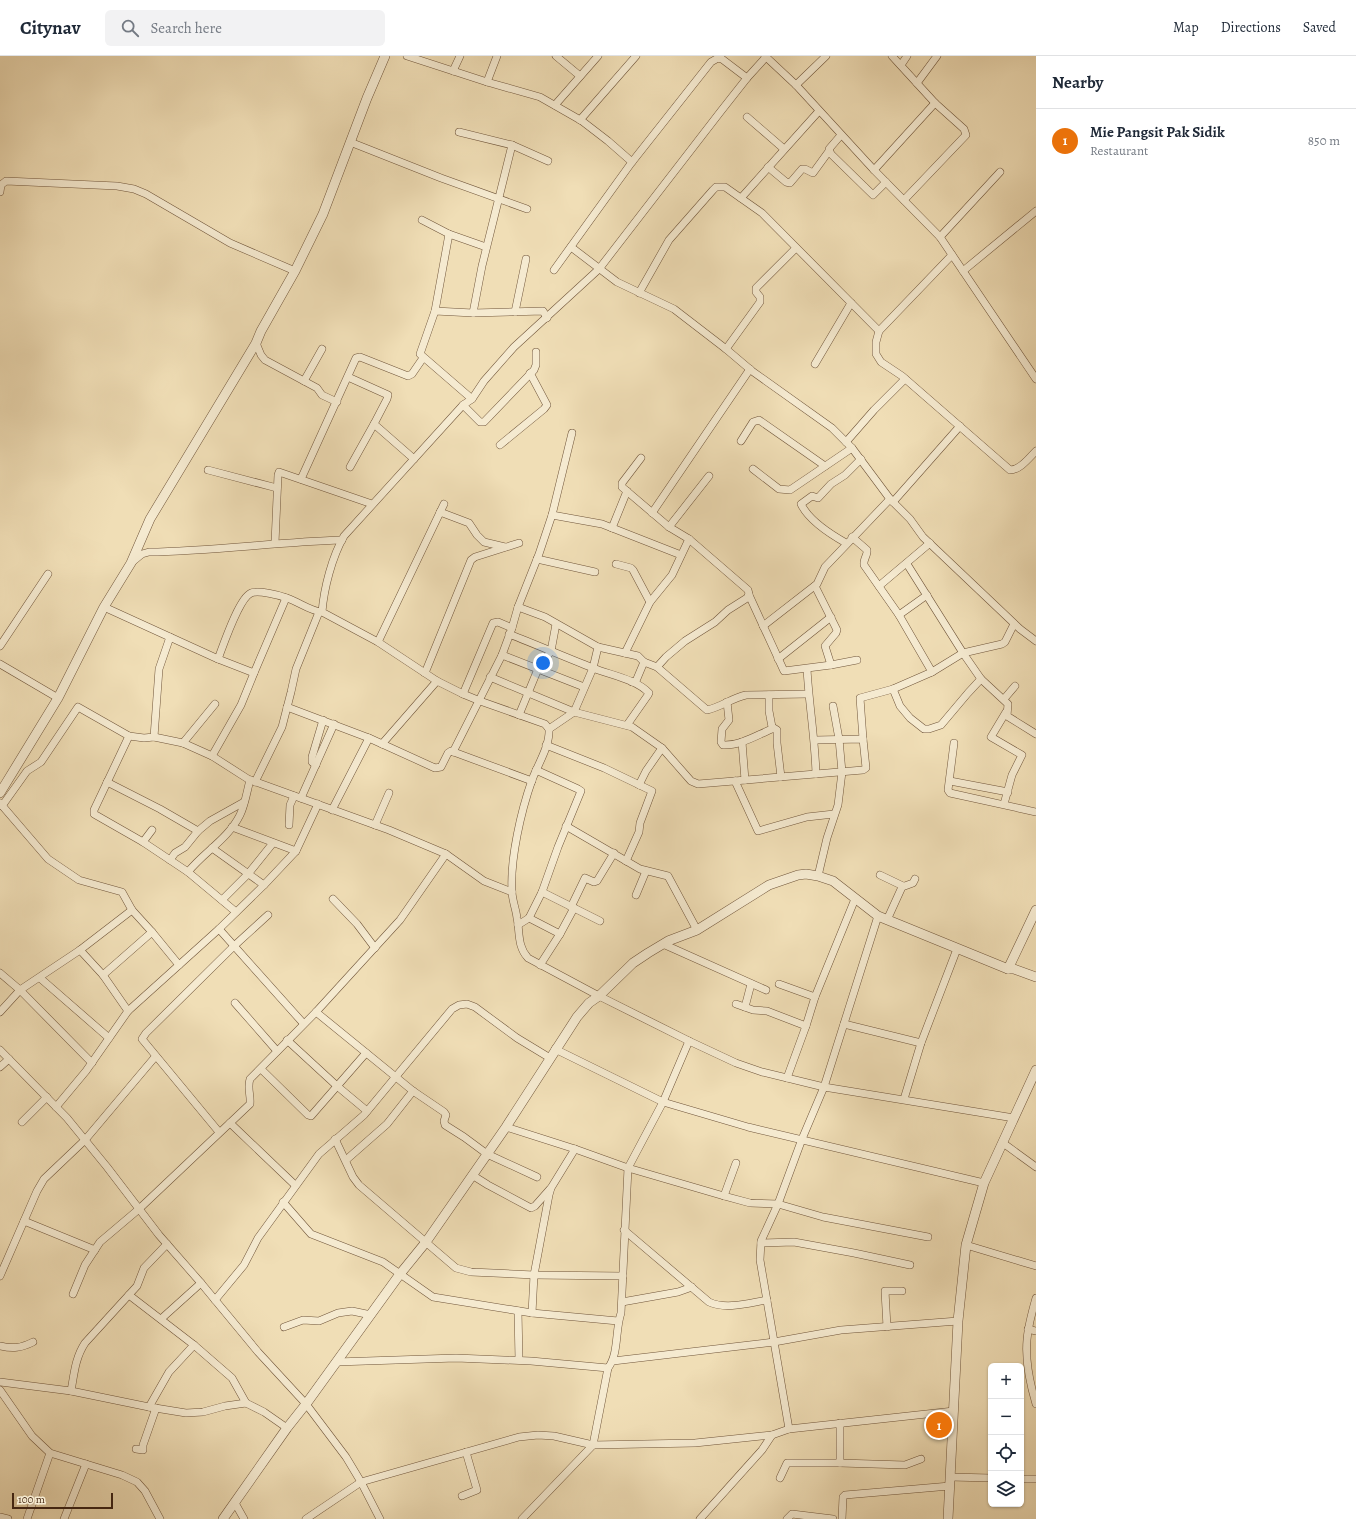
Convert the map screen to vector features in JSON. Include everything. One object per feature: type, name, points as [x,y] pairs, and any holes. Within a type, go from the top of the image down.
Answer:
[{"type":"street","points":[[0,793],[58,698],[104,607],[131,563],[150,519],[256,343],[261,331],[295,271],[323,214],[367,98],[386,56]]},
{"type":"street","points":[[407,56],[486,82],[540,97],[580,120],[608,141],[632,162]]},
{"type":"street","points":[[453,71],[460,56]]},
{"type":"street","points":[[486,82],[497,56]]},
{"type":"street","points":[[556,56],[580,76]]},
{"type":"street","points":[[580,120],[636,56]]},
{"type":"street","points":[[796,85],[826,56]]},
{"type":"street","points":[[892,56],[935,103],[964,129],[966,134],[904,200]]},
{"type":"street","points":[[901,65],[907,56]]},
{"type":"street","points":[[917,83],[937,56]]},
{"type":"street","points":[[555,105],[595,57]]},
{"type":"street","points":[[188,872],[197,861],[232,827],[240,816],[253,781],[280,731],[296,669],[320,612],[333,562],[342,540],[372,504],[464,405],[472,399],[484,381],[514,347],[599,270],[747,78],[766,57],[796,85],[874,170],[940,237],[1035,376]]},
{"type":"street","points":[[554,270],[632,162],[714,59],[722,59],[747,78]]},
{"type":"street","points":[[874,170],[935,103]]},
{"type":"street","points":[[741,198],[819,111]]},
{"type":"street","points":[[747,118],[784,150]]},
{"type":"street","points":[[459,132],[512,145],[548,161]]},
{"type":"street","points":[[768,167],[786,182],[790,183],[802,169],[813,173],[841,135]]},
{"type":"street","points":[[350,142],[499,200],[527,209]]},
{"type":"street","points":[[474,313],[486,247],[512,145]]},
{"type":"street","points":[[829,151],[871,194],[873,194],[886,182]]},
{"type":"street","points":[[940,237],[1000,172]]},
{"type":"street","points":[[0,187],[6,181],[117,186],[134,189],[146,194],[230,242],[295,271]]},
{"type":"street","points":[[639,293],[669,240],[716,187],[725,186],[762,213],[878,330]]},
{"type":"street","points":[[963,271],[1036,211]]},
{"type":"street","points":[[422,220],[449,234],[486,247]]},
{"type":"street","points":[[449,234],[435,310],[420,354],[472,399]]},
{"type":"street","points":[[571,246],[599,270],[617,282],[674,309],[750,369],[832,428],[852,448],[892,500],[930,543],[1014,624],[1036,641]]},
{"type":"street","points":[[726,349],[760,302],[756,288],[796,248]]},
{"type":"street","points":[[952,255],[878,330],[875,350],[878,359],[905,379],[1010,470],[1018,468],[1036,450]]},
{"type":"street","points":[[515,312],[526,259]]},
{"type":"street","points":[[815,364],[851,303]]},
{"type":"street","points":[[435,310],[474,313],[543,311],[547,318]]},
{"type":"street","points":[[256,343],[265,360],[317,388],[324,396],[337,402]]},
{"type":"street","points":[[304,381],[322,349]]},
{"type":"street","points":[[464,405],[480,422],[483,423],[535,367],[536,352]]},
{"type":"street","points":[[301,479],[357,357],[408,376],[412,374],[423,358]]},
{"type":"street","points":[[652,513],[750,369]]},
{"type":"street","points":[[500,445],[547,405],[530,373]]},
{"type":"street","points":[[348,377],[388,395],[388,399],[350,467]]},
{"type":"street","points":[[846,442],[874,410],[905,379]]},
{"type":"street","points":[[741,441],[753,422],[759,420],[825,466]]},
{"type":"street","points":[[374,424],[414,459]]},
{"type":"street","points":[[763,626],[815,586],[825,567],[846,543],[892,500],[960,426]]},
{"type":"street","points":[[453,752],[480,701],[490,677],[502,655],[511,631],[518,607],[552,515],[572,433]]},
{"type":"street","points":[[753,469],[779,489],[790,490],[852,448]]},
{"type":"street","points":[[641,458],[621,484],[622,487],[669,527],[689,539],[748,590],[784,671],[807,669],[857,660]]},
{"type":"street","points":[[846,543],[830,534],[814,520],[801,504],[812,496],[818,498],[831,484],[844,475],[861,459]]},
{"type":"street","points":[[208,470],[277,488]]},
{"type":"street","points":[[275,543],[277,488],[278,474],[280,472],[372,504]]},
{"type":"street","points":[[669,527],[709,476]]},
{"type":"street","points":[[612,528],[627,491]]},
{"type":"street","points":[[378,642],[444,504]]},
{"type":"street","points":[[440,512],[468,523],[484,542],[506,547]]},
{"type":"street","points":[[552,515],[596,523],[681,555]]},
{"type":"street","points":[[852,537],[867,550],[864,563],[899,615],[932,672]]},
{"type":"street","points":[[625,653],[650,602],[672,575],[689,539]]},
{"type":"street","points":[[131,563],[142,554],[149,552],[202,550],[275,543],[342,540]]},
{"type":"street","points":[[425,673],[471,560],[475,557],[519,543]]},
{"type":"street","points":[[879,586],[907,564],[930,543]]},
{"type":"street","points":[[537,559],[595,572]]},
{"type":"street","points":[[616,564],[631,568],[633,570],[650,602]]},
{"type":"street","points":[[907,564],[963,653],[982,679],[1004,699],[1008,705],[1006,712],[991,737],[1022,754],[1012,774],[1004,804]]},
{"type":"street","points":[[0,646],[48,574]]},
{"type":"street","points":[[815,586],[837,631],[825,646],[831,665]]},
{"type":"street","points":[[218,659],[237,611],[247,595],[252,592],[262,592],[286,598],[320,612],[378,642],[437,681],[463,694],[545,724],[549,728],[550,734],[532,781],[513,854],[512,892],[520,947],[528,958],[599,996],[689,1041],[736,1063],[762,1072],[824,1087],[1014,1118]]},
{"type":"street","points":[[657,666],[685,641],[715,622],[728,610],[749,595]]},
{"type":"street","points":[[899,615],[927,595]]},
{"type":"street","points":[[212,756],[241,705],[286,598]]},
{"type":"street","points":[[104,607],[218,659],[254,673]]},
{"type":"street","points":[[518,607],[545,617],[598,647],[638,656],[644,662],[657,666],[707,710],[720,706],[737,697],[746,695],[808,694]]},
{"type":"street","points":[[778,659],[831,617]]},
{"type":"street","points":[[463,694],[493,623],[498,622],[511,631],[551,651],[632,682],[649,693],[626,725]]},
{"type":"street","points":[[519,715],[538,669],[551,651],[556,624]]},
{"type":"street","points":[[490,677],[574,712],[637,729],[662,748],[694,782],[698,784],[863,770],[866,768],[860,698],[893,689],[932,672],[963,653],[995,646],[1005,642],[1014,624]]},
{"type":"street","points":[[154,737],[159,669],[170,637]]},
{"type":"street","points":[[549,728],[574,712],[593,668],[598,647]]},
{"type":"street","points":[[502,655],[584,688]]},
{"type":"street","points":[[632,682],[636,681],[644,662]]},
{"type":"street","points":[[0,664],[58,698]]},
{"type":"street","points":[[807,669],[808,694],[815,740],[816,774]]},
{"type":"street","points":[[893,689],[900,706],[910,718],[924,729],[929,729],[941,725],[982,679]]},
{"type":"street","points":[[382,744],[437,681]]},
{"type":"street","points":[[1004,699],[1015,686]]},
{"type":"street","points":[[769,695],[769,710],[772,729]]},
{"type":"street","points":[[727,702],[729,720],[722,729],[723,745],[727,746],[742,742],[776,728],[781,777]]},
{"type":"street","points":[[183,743],[215,704]]},
{"type":"street","points":[[818,876],[827,838],[840,796],[842,772],[839,739],[833,706]]},
{"type":"street","points":[[179,965],[132,910],[122,892],[79,880],[48,859],[1,804],[27,772],[41,762],[78,707],[128,736],[144,738],[154,737],[183,743],[212,756],[253,781],[375,825],[446,854],[484,881],[512,892]]},
{"type":"street","points":[[287,707],[369,738],[435,768],[440,767],[448,753],[453,752],[532,781]]},
{"type":"street","points":[[1006,712],[1008,717],[1036,734]]},
{"type":"street","points":[[316,765],[312,762],[312,757],[323,720]]},
{"type":"street","points":[[289,825],[290,806],[298,797],[316,765],[334,724]]},
{"type":"street","points":[[128,736],[94,810],[94,813],[143,842],[188,872],[236,912]]},
{"type":"street","points":[[332,810],[369,738]]},
{"type":"street","points":[[815,740],[863,739]]},
{"type":"street","points":[[742,742],[745,780]]},
{"type":"street","points":[[954,743],[948,790],[951,793],[1036,812]]},
{"type":"street","points":[[546,745],[604,768],[652,791],[640,823],[639,832],[626,861]]},
{"type":"street","points":[[640,785],[646,771],[662,748]]},
{"type":"street","points":[[518,925],[529,918],[542,892],[566,826],[580,793],[580,790],[536,770]]},
{"type":"street","points":[[734,781],[758,831],[802,819],[834,814]]},
{"type":"street","points":[[950,781],[1008,792]]},
{"type":"street","points":[[107,782],[160,809],[198,832]]},
{"type":"street","points":[[375,825],[389,793]]},
{"type":"street","points":[[170,860],[175,853],[185,847],[210,821],[244,802]]},
{"type":"street","points":[[56,1107],[92,1063],[128,1011],[219,929],[264,885],[296,850],[318,804]]},
{"type":"street","points":[[566,826],[626,861],[646,871],[666,875],[670,878],[697,930]]},
{"type":"street","points":[[232,827],[296,850]]},
{"type":"street","points":[[143,842],[152,830]]},
{"type":"street","points":[[222,900],[248,874],[273,842]]},
{"type":"street","points":[[212,848],[264,885]]},
{"type":"street","points":[[540,965],[560,934],[585,878],[594,882],[597,881],[614,853]]},
{"type":"street","points":[[73,1294],[85,1265],[100,1242],[138,1209],[250,1104],[248,1084],[250,1079],[316,1012],[400,920],[446,854]]},
{"type":"street","points":[[636,895],[646,871]]},
{"type":"street","points":[[222,1519],[235,1503],[286,1428],[306,1404],[400,1274],[426,1242],[506,1127],[577,1017],[633,963],[663,944],[697,930],[770,885],[798,875],[818,876],[833,882],[878,916],[956,949],[1008,969],[1014,969],[1036,977]]},
{"type":"street","points":[[880,876],[903,886],[911,884],[915,879]]},
{"type":"street","points":[[887,920],[903,886]]},
{"type":"street","points":[[542,892],[600,921]]},
{"type":"street","points":[[333,899],[357,924],[374,948]]},
{"type":"street","points":[[787,1078],[815,997],[855,899]]},
{"type":"street","points":[[0,1012],[20,990],[80,950],[132,910]]},
{"type":"street","points":[[1008,969],[1036,910]]},
{"type":"street","points":[[219,1132],[142,1041],[142,1037],[234,946],[268,915]]},
{"type":"street","points":[[789,1429],[760,1260],[761,1244],[824,1087],[878,916]]},
{"type":"street","points":[[529,918],[560,934]]},
{"type":"street","points":[[219,929],[304,1023]]},
{"type":"street","points":[[103,975],[152,932]]},
{"type":"street","points":[[663,944],[766,990]]},
{"type":"street","points":[[904,1099],[921,1043],[956,949]]},
{"type":"street","points":[[80,950],[103,975],[128,1011]]},
{"type":"street","points":[[0,973],[20,990],[92,1063]]},
{"type":"street","points":[[40,978],[109,1038]]},
{"type":"street","points":[[745,1007],[751,984]]},
{"type":"street","points":[[779,984],[815,997]]},
{"type":"street","points":[[234,1003],[277,1051]]},
{"type":"street","points":[[215,1300],[244,1265],[258,1238],[295,1185],[319,1154],[367,1111],[447,1014],[459,1005],[467,1004],[475,1006],[523,1043],[550,1058]]},
{"type":"street","points":[[736,1004],[753,1010],[768,1011],[806,1026]]},
{"type":"street","points":[[316,1012],[395,1077],[446,1114],[444,1121],[445,1125],[487,1154],[537,1178]]},
{"type":"street","points":[[844,1024],[921,1043]]},
{"type":"street","points":[[287,1040],[337,1086],[367,1111]]},
{"type":"street","points":[[522,1519],[593,1445],[608,1368],[613,1361],[622,1302],[624,1230],[628,1168],[663,1102],[689,1041]]},
{"type":"street","points":[[556,1049],[663,1102],[748,1127],[984,1183]]},
{"type":"street","points":[[0,1050],[56,1107],[84,1140],[159,1236],[201,1283],[258,1352],[306,1404],[346,1457],[380,1519]]},
{"type":"street","points":[[261,1069],[309,1116],[366,1053]]},
{"type":"street","points":[[0,1276],[44,1180],[84,1140],[155,1057]]},
{"type":"street","points":[[0,1067],[9,1059]]},
{"type":"street","points":[[948,1519],[958,1321],[966,1245],[984,1183],[1036,1070]]},
{"type":"street","points":[[346,1160],[387,1124],[413,1091]]},
{"type":"street","points":[[22,1122],[47,1097]]},
{"type":"street","points":[[230,1122],[295,1185]]},
{"type":"street","points":[[506,1127],[628,1168],[750,1203],[778,1204],[823,1217],[928,1237]]},
{"type":"street","points":[[336,1138],[358,1185],[456,1268],[464,1271],[534,1275],[623,1276]]},
{"type":"street","points":[[1003,1143],[1036,1167]]},
{"type":"street","points":[[532,1313],[534,1275],[543,1219],[551,1188],[575,1149]]},
{"type":"street","points":[[724,1196],[736,1163]]},
{"type":"street","points":[[472,1174],[488,1186],[531,1208],[535,1206],[546,1191],[551,1188]]},
{"type":"street","points":[[283,1202],[311,1234],[376,1258],[432,1297],[532,1313],[618,1321]]},
{"type":"street","points":[[24,1221],[95,1250]]},
{"type":"street","points":[[624,1230],[709,1302],[717,1306],[767,1300]]},
{"type":"street","points":[[761,1244],[794,1242],[910,1265]]},
{"type":"street","points":[[70,1391],[80,1350],[137,1286],[144,1268],[167,1244]]},
{"type":"street","points":[[966,1245],[1036,1266]]},
{"type":"street","points":[[161,1319],[201,1283]]},
{"type":"street","points":[[622,1302],[678,1292],[692,1287]]},
{"type":"street","points":[[887,1326],[885,1291],[902,1291]]},
{"type":"street","points":[[129,1295],[194,1345],[232,1378],[236,1382],[246,1402],[264,1412],[286,1428]]},
{"type":"street","points":[[1036,1298],[1026,1341],[1030,1384],[1036,1404]]},
{"type":"street","points":[[284,1327],[306,1319],[312,1321],[324,1320],[346,1312],[359,1311],[370,1315]]},
{"type":"street","points":[[518,1311],[519,1360]]},
{"type":"street","points":[[613,1361],[774,1342],[841,1330],[958,1321]]},
{"type":"street","points":[[1028,1329],[1036,1330]]},
{"type":"street","points":[[0,1346],[19,1348],[33,1342]]},
{"type":"street","points":[[136,1449],[143,1450],[152,1408],[169,1372],[194,1345]]},
{"type":"street","points":[[336,1362],[456,1358],[519,1360],[608,1368]]},
{"type":"street","points":[[0,1382],[70,1391],[152,1408],[194,1413],[246,1402]]},
{"type":"street","points":[[0,1390],[32,1436],[50,1452],[122,1475],[137,1482],[145,1491],[160,1519]]},
{"type":"street","points":[[306,1519],[361,1482],[519,1437],[538,1435],[554,1436],[593,1445],[695,1443],[772,1435],[789,1429],[954,1411]]},
{"type":"street","points":[[840,1424],[840,1463]]},
{"type":"street","points":[[700,1519],[762,1450],[772,1435]]},
{"type":"street","points":[[27,1519],[50,1452]]},
{"type":"street","points":[[462,1496],[477,1490],[466,1452]]},
{"type":"street","points":[[780,1478],[787,1463],[905,1465],[921,1459]]},
{"type":"street","points":[[64,1519],[86,1464]]},
{"type":"street","points":[[842,1519],[843,1497],[845,1495],[950,1481],[988,1478]]},
{"type":"street","points":[[1024,1479],[1036,1479]]},
{"type":"street","points":[[235,1503],[244,1519]]},
{"type":"street","points":[[787,1519],[792,1514],[833,1519]]},
{"type":"street","points":[[0,1517],[8,1519]]},
{"type":"place","name":"Mie Pangsit Pak Sidik","points":[[939,1425]]}]
